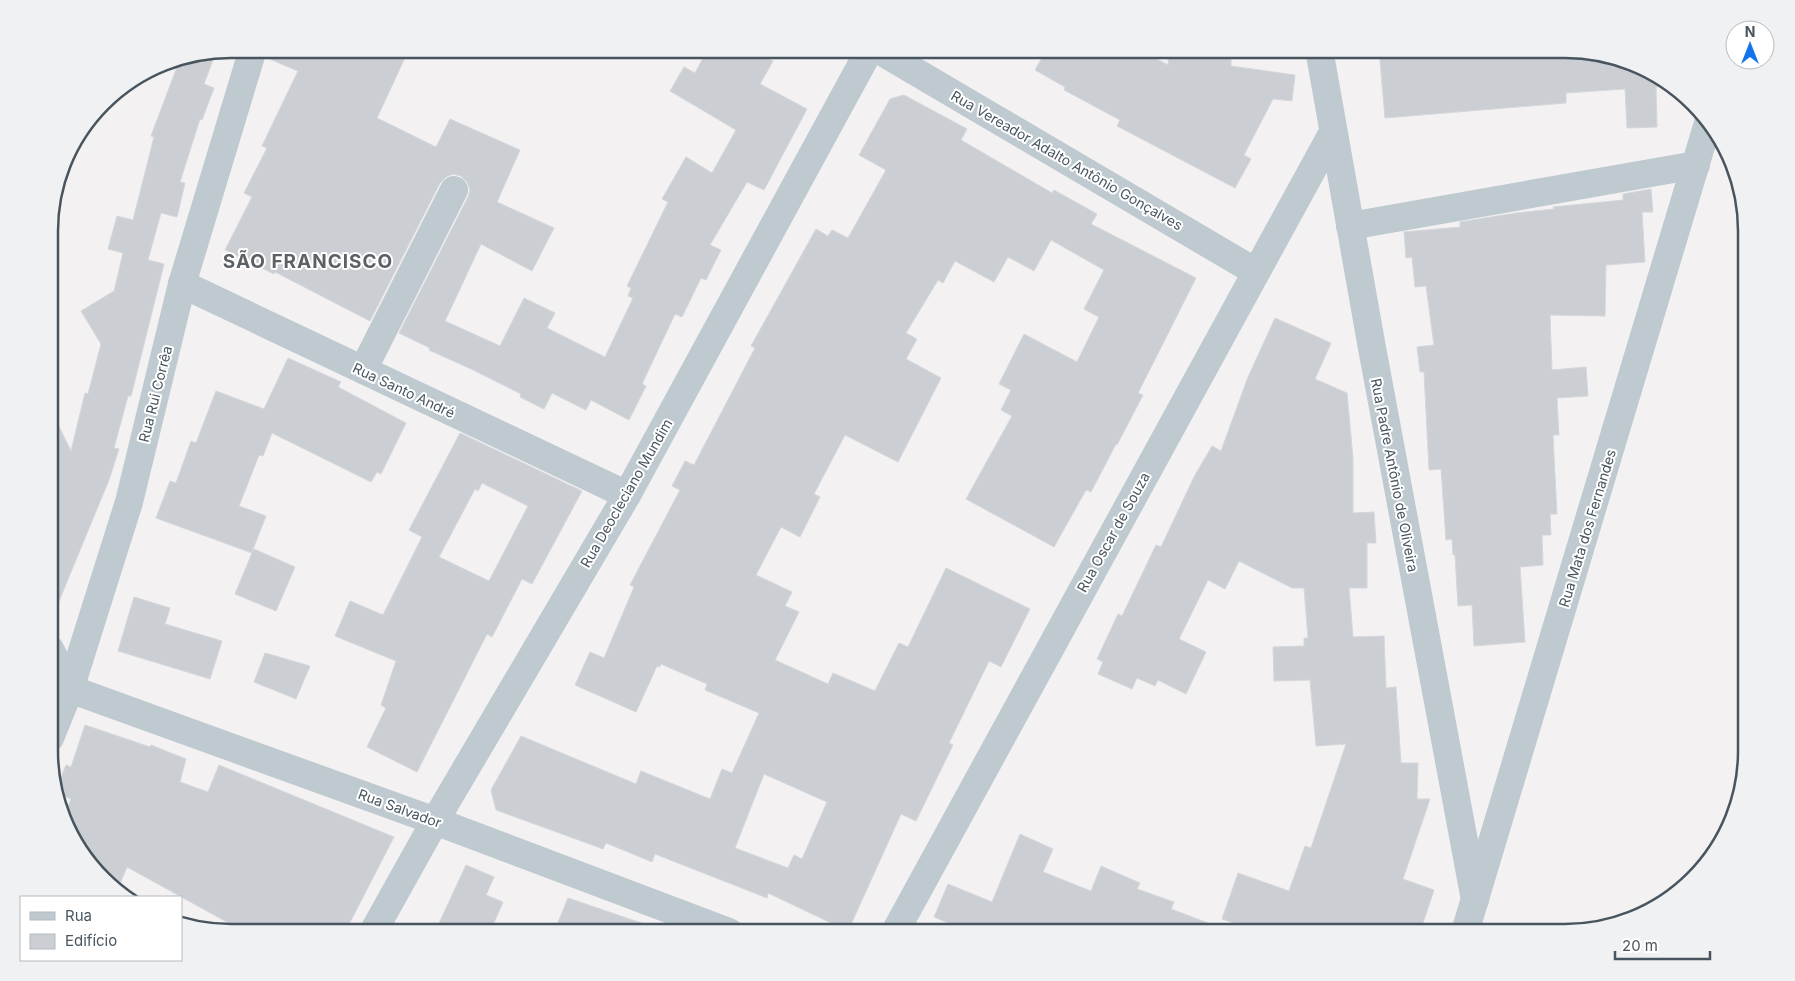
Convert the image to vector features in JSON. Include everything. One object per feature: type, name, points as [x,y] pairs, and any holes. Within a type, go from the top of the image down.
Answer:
[{"type":"street","name":"Rua Rui Corrêa","points":[[58,718],[70,689],[129,502],[182,284],[250,58]]},
{"type":"street","name":"Rua Deocleciano Mundim","points":[[378,924],[435,821],[627,495],[865,58]]},
{"type":"street","name":"Rua Vereador Adalto Antônio Gonçalves","points":[[892,58],[1256,272]]},
{"type":"street","name":"Rua Padre Antônio de Oliveira","points":[[1320,58],[1332,132],[1476,900]]},
{"type":"street","name":"Rua Mata dos Fernandes","points":[[1468,923],[1706,131]]},
{"type":"street","name":"Rua Oscar de Souza","points":[[899,924],[1332,132]]},
{"type":"street","points":[[1350,226],[1696,165]]},
{"type":"street","points":[[363,370],[454,190]]},
{"type":"street","name":"Rua Santo André","points":[[182,284],[627,495]]},
{"type":"street","points":[[58,665],[70,689]]},
{"type":"street","name":"Rua Salvador","points":[[70,689],[435,821],[706,924]]},
{"type":"building","points":[[267,58],[405,58],[377,118],[436,147],[450,119],[520,150],[497,202],[554,228],[532,271],[481,244],[445,321],[500,346],[524,298],[555,313],[547,328],[605,357],[633,298],[628,296],[631,288],[627,286],[668,202],[662,199],[686,157],[712,173],[736,130],[670,91],[684,67],[695,73],[703,58],[767,58],[773,61],[760,84],[807,109],[764,190],[747,182],[710,245],[721,250],[706,280],[701,278],[682,317],[675,314],[642,384],[646,386],[629,420],[591,400],[586,410],[552,393],[544,409],[520,397],[521,394],[429,350],[430,348],[399,333],[468,197],[470,190],[467,182],[461,176],[453,174],[446,177],[440,183],[370,321],[275,272],[274,274],[225,250],[252,197],[244,193],[267,148],[262,146],[298,71]]},
{"type":"building","points":[[1042,58],[1155,58],[1168,65],[1168,58],[1231,58],[1231,66],[1295,75],[1292,101],[1273,99],[1244,155],[1251,159],[1235,188],[1117,126],[1120,120],[1064,90],[1065,87],[1035,70]]},
{"type":"building","points":[[1380,58],[1587,59],[1620,67],[1641,75],[1660,87],[1656,87],[1657,127],[1627,128],[1625,89],[1566,93],[1566,103],[1385,118]]},
{"type":"building","points":[[213,59],[204,84],[214,88],[202,120],[200,119],[180,182],[185,183],[177,217],[161,213],[148,260],[164,264],[131,396],[128,396],[114,448],[119,449],[109,480],[58,604],[58,424],[71,451],[85,393],[88,394],[101,344],[81,311],[114,291],[123,253],[108,249],[117,216],[133,220],[154,137],[151,136],[177,66]]},
{"type":"building","points":[[904,95],[967,129],[961,140],[1052,193],[1054,190],[1097,214],[1091,224],[1196,278],[1138,393],[1143,395],[1117,445],[1091,492],[1086,490],[1054,547],[966,499],[1012,416],[1001,410],[1011,390],[999,384],[1024,334],[1077,362],[1099,317],[1084,309],[1104,270],[1051,240],[1034,271],[1008,257],[994,282],[955,261],[943,283],[938,280],[906,333],[917,339],[906,359],[941,378],[898,462],[845,435],[814,494],[820,497],[800,537],[781,527],[756,575],[792,592],[785,606],[799,612],[775,660],[828,684],[833,673],[875,691],[899,643],[908,647],[946,568],[1030,609],[1001,667],[989,661],[949,743],[953,745],[916,821],[901,814],[851,924],[832,924],[768,893],[767,898],[655,854],[652,862],[606,843],[603,849],[496,810],[491,790],[521,736],[636,784],[641,771],[710,799],[722,769],[732,773],[759,713],[705,690],[707,684],[661,664],[660,667],[657,666],[636,712],[575,685],[590,652],[604,658],[634,587],[630,585],[680,490],[672,486],[685,461],[694,465],[755,348],[751,346],[816,229],[828,236],[832,230],[848,238],[886,170],[859,155],[890,99]],"holes":[[[764,774],[827,802],[802,859],[794,855],[788,868],[735,848]]]},
{"type":"building","points":[[1651,189],[1653,212],[1642,212],[1645,262],[1606,265],[1605,316],[1550,315],[1552,370],[1586,367],[1588,396],[1557,398],[1559,435],[1553,435],[1557,514],[1550,514],[1551,535],[1542,535],[1543,565],[1520,567],[1525,642],[1474,646],[1472,605],[1458,606],[1455,555],[1453,555],[1452,539],[1446,540],[1441,469],[1429,470],[1424,372],[1420,372],[1417,347],[1434,345],[1426,286],[1415,287],[1412,257],[1406,258],[1404,232],[1460,227],[1460,222],[1554,209],[1553,207],[1623,200],[1623,194]]},
{"type":"building","points":[[1275,318],[1331,343],[1315,379],[1347,393],[1353,458],[1353,513],[1374,512],[1376,543],[1367,543],[1367,588],[1349,588],[1353,637],[1384,636],[1386,688],[1396,687],[1401,763],[1418,763],[1417,799],[1430,799],[1403,879],[1434,890],[1423,923],[1234,923],[1222,919],[1238,873],[1289,891],[1305,846],[1311,848],[1346,744],[1316,746],[1310,680],[1274,681],[1273,647],[1304,646],[1304,638],[1308,638],[1304,588],[1292,588],[1239,561],[1225,589],[1208,580],[1179,639],[1206,652],[1186,694],[1158,680],[1155,686],[1137,678],[1132,689],[1098,674],[1103,662],[1097,659],[1118,614],[1122,616],[1156,545],[1161,547],[1194,477],[1212,446],[1221,451],[1248,377]]},
{"type":"building","points":[[288,358],[341,382],[338,387],[406,423],[381,474],[377,472],[371,482],[272,433],[263,456],[259,455],[239,506],[266,516],[252,552],[254,549],[295,567],[276,611],[235,594],[252,553],[156,518],[170,481],[176,483],[191,441],[196,443],[216,391],[264,409]]},
{"type":"building","points":[[460,433],[582,491],[532,584],[522,579],[492,637],[487,634],[417,772],[367,747],[386,708],[381,705],[396,661],[335,636],[350,601],[383,615],[422,537],[409,530]],"holes":[[[482,483],[528,506],[489,581],[439,557],[475,489],[478,491]]]},
{"type":"building","points":[[134,597],[170,608],[165,624],[222,641],[210,679],[118,651]]},
{"type":"building","points":[[265,653],[310,666],[296,699],[254,682]]},
{"type":"building","points":[[85,725],[150,747],[151,745],[186,759],[180,782],[208,792],[219,765],[394,837],[349,924],[230,924],[127,867],[120,883],[117,881],[100,864],[75,827],[68,808],[71,799],[63,796],[60,780],[66,765],[71,767]]},
{"type":"building","points":[[1020,834],[1053,849],[1043,872],[1091,891],[1101,866],[1140,883],[1137,889],[1174,902],[1171,909],[1209,923],[949,923],[934,917],[948,884],[992,902]]},
{"type":"building","points":[[466,865],[494,877],[486,895],[503,902],[494,924],[439,924]]},
{"type":"building","points":[[568,898],[643,924],[557,924]]},
{"type":"district","name":"SÃO FRANCISCO","points":[[308,261]]}]
